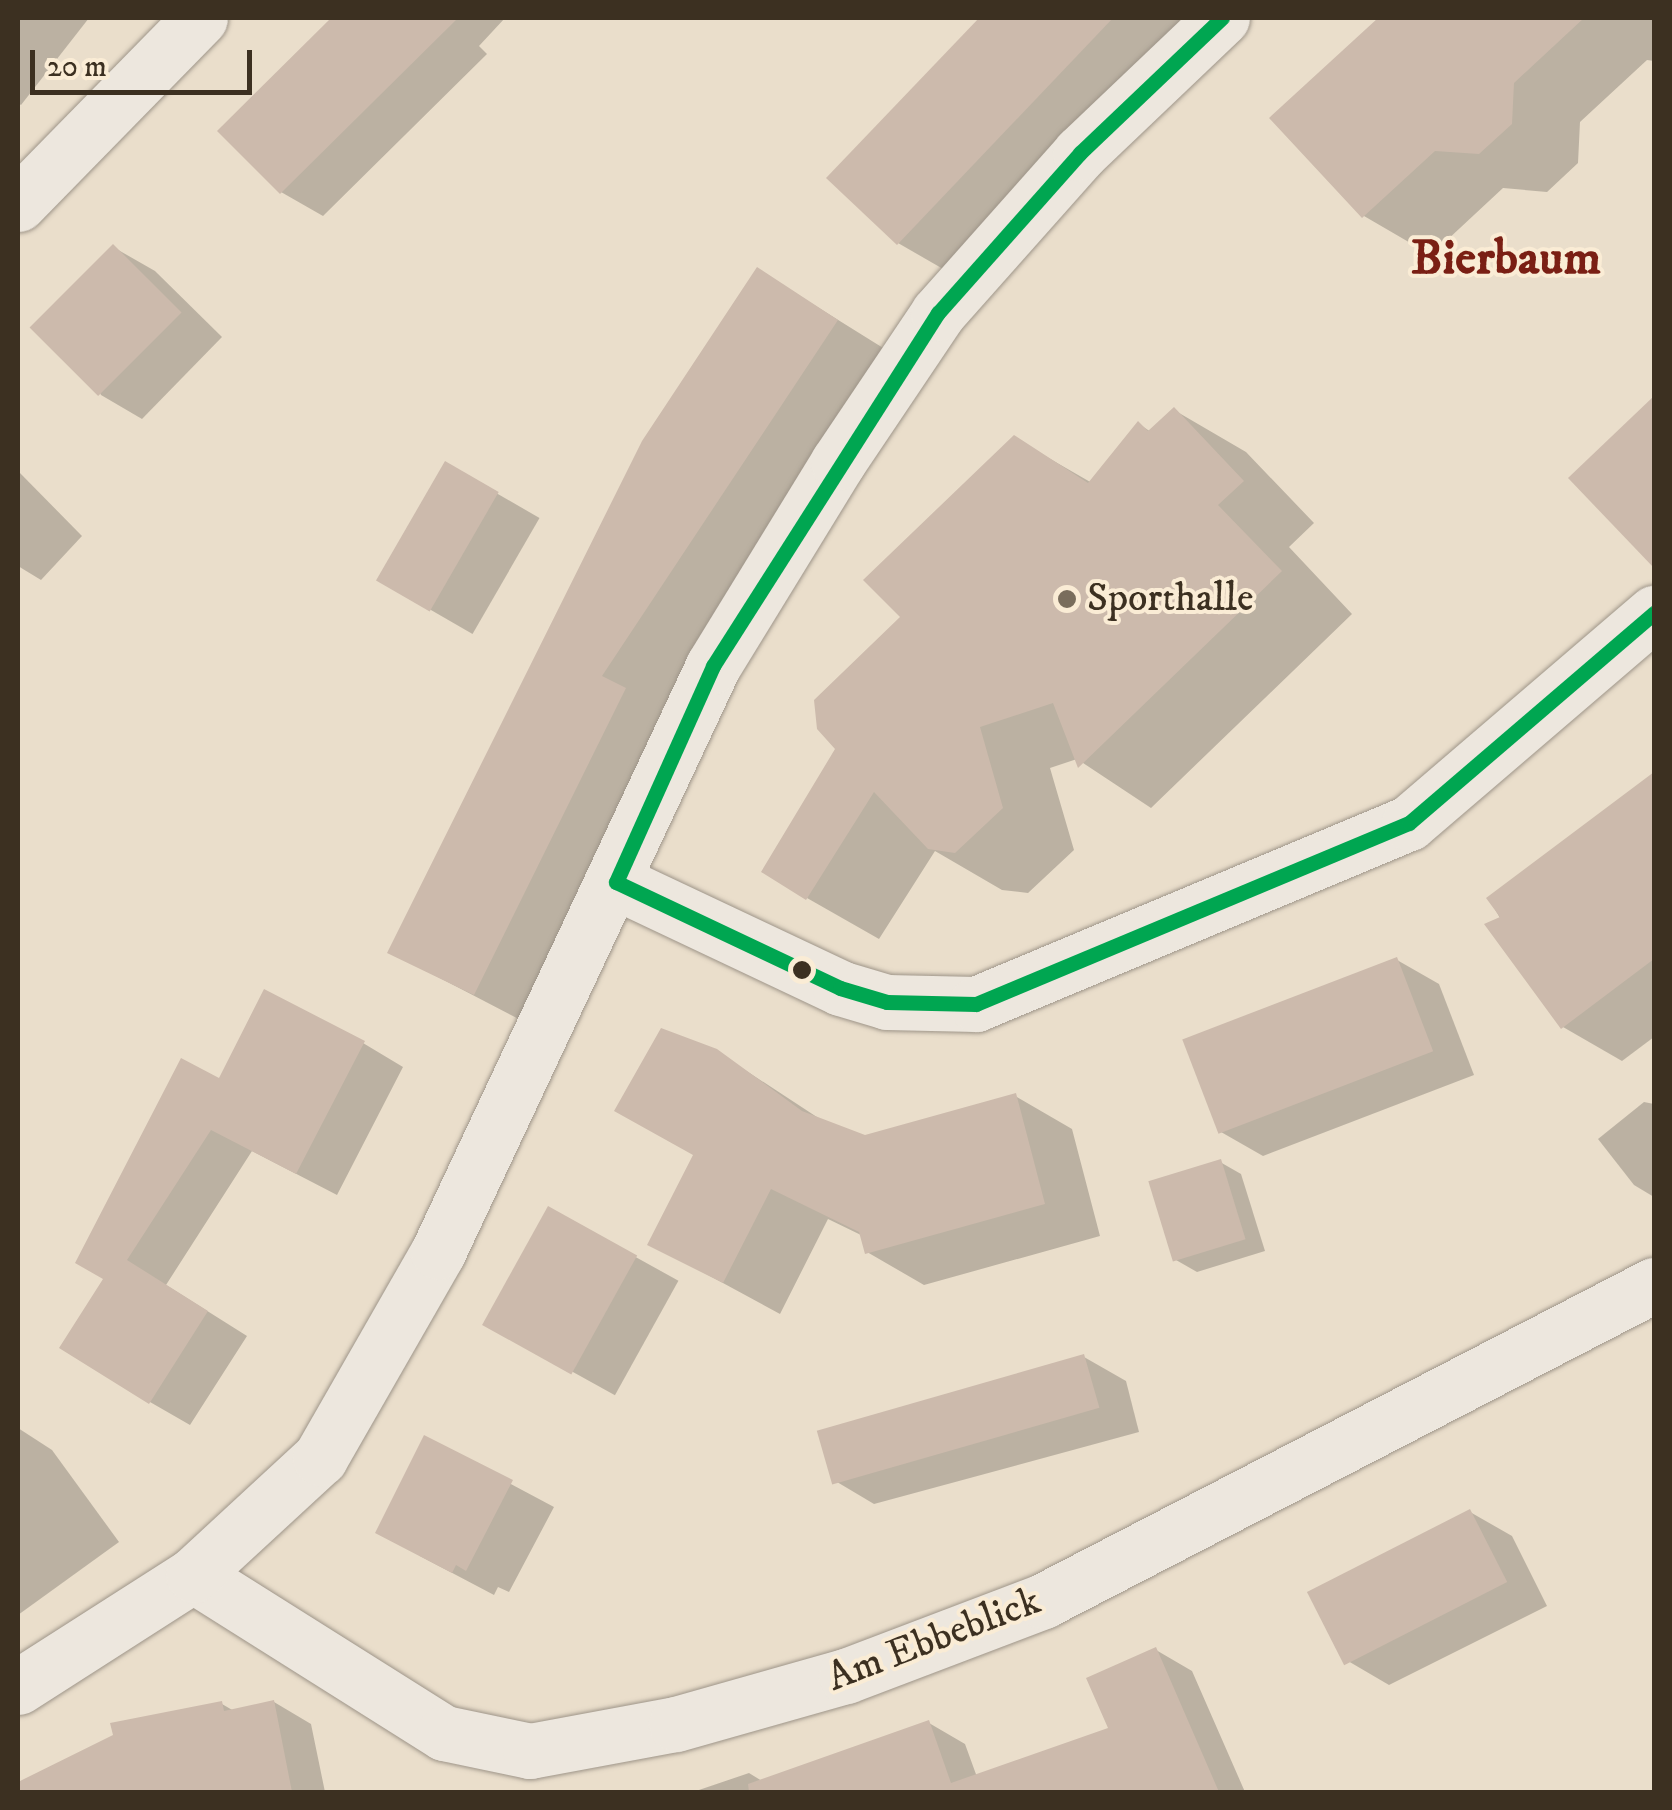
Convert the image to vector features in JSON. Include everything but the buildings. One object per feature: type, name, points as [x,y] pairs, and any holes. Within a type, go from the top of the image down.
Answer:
[{"type":"street","points":[[18,204],[200,18]]},
{"type":"street","points":[[18,1687],[192,1575],[320,1458],[438,1252],[616,882],[713,666],[938,314],[1080,152],[1222,18]]},
{"type":"street","points":[[616,882],[840,988],[886,1002],[976,1004],[1409,823],[1654,614]]},
{"type":"street","name":"Am Ebbeblick","points":[[192,1575],[444,1733],[530,1750],[676,1724],[846,1676],[1044,1601],[1654,1285]]},
{"type":"transit line","points":[[616,882],[713,666],[938,313],[1080,153],[1222,18]]},
{"type":"transit line","points":[[616,882],[840,988],[887,1002],[976,1004],[1409,823],[1654,613]]},
{"type":"place","name":"Sporthalle","points":[[1067,599]]},
{"type":"district","name":"Bierbaum","points":[[1506,259]]}]
